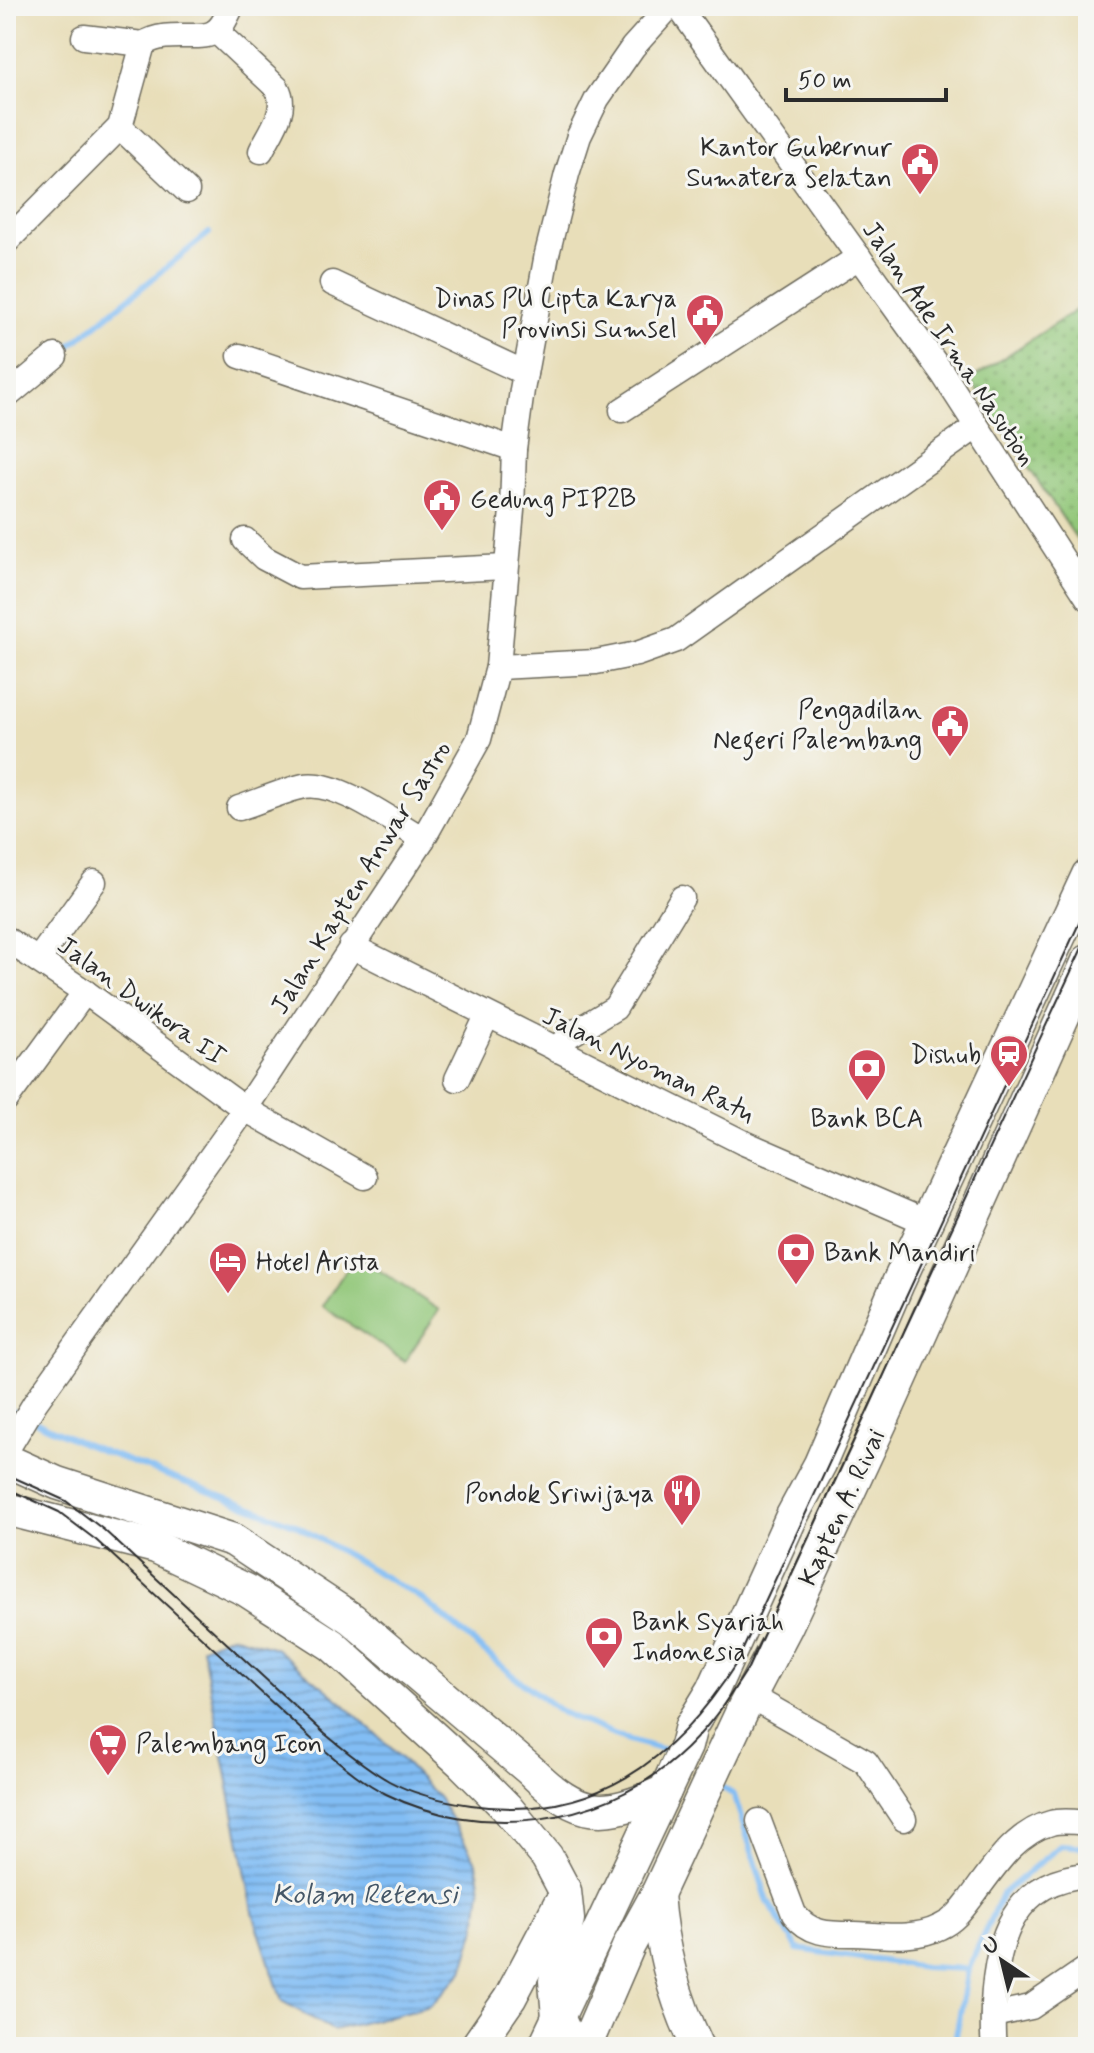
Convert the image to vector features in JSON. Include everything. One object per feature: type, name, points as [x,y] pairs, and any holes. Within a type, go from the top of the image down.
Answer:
[{"type":"main road","name":"Kapten A. Rivai","points":[[544,2047],[673,1775],[691,1726],[713,1690],[792,1516],[820,1464],[926,1222],[1088,875]]},
{"type":"main road","name":"Kapten A. Rivai","points":[[585,2047],[629,1945],[657,1894],[750,1696],[787,1625],[965,1240],[1088,961]]},
{"type":"main road","points":[[8,1451],[57,1483],[233,1540],[352,1619],[556,1795],[586,1810],[629,1807],[673,1775]]},
{"type":"main road","points":[[6,1509],[156,1547],[246,1590],[312,1613],[352,1619]]},
{"type":"main road","points":[[246,1590],[332,1645],[461,1762],[506,1807],[547,1857],[565,1891],[568,1919],[555,1981],[558,2017],[572,2047]]},
{"type":"main road","points":[[497,1741],[506,1807]]},
{"type":"main road","points":[[476,2047],[510,1998],[565,1891]]},
{"type":"main road","points":[[657,1894],[669,1975],[698,2047]]},
{"type":"street","points":[[84,37],[143,44],[168,35],[210,35],[232,6]]},
{"type":"street","name":"Jalan Kapten Anwar Sastro","points":[[8,1451],[35,1403],[245,1109],[423,839],[479,739],[498,667],[514,449],[525,373],[547,254],[567,174],[579,136],[597,99],[670,6]]},
{"type":"street","name":"Jalan Ade Irma Nasution","points":[[678,6],[943,374],[1088,598]]},
{"type":"street","points":[[216,31],[277,88],[282,98],[281,109],[261,151]]},
{"type":"street","points":[[6,242],[120,127],[143,44]]},
{"type":"street","points":[[120,127],[187,191]]},
{"type":"street","points":[[622,410],[859,257]]},
{"type":"street","points":[[332,283],[525,373]]},
{"type":"street","points":[[6,397],[55,356]]},
{"type":"street","points":[[240,356],[514,449]]},
{"type":"street","points":[[498,667],[596,662],[637,654],[676,640],[976,427]]},
{"type":"street","points":[[245,540],[264,558],[300,577],[506,567]]},
{"type":"street","points":[[239,808],[306,786],[322,787],[339,791],[423,839]]},
{"type":"street","points":[[38,960],[94,882]]},
{"type":"street","points":[[557,1050],[568,1036],[615,1008],[682,898]]},
{"type":"street","name":"Jalan Dwikora II","points":[[6,939],[85,992],[245,1109],[365,1177]]},
{"type":"street","name":"Jalan Nyoman Ratu","points":[[351,946],[742,1142],[926,1222]]},
{"type":"street","points":[[6,1100],[85,992]]},
{"type":"street","points":[[457,1079],[487,1016]]},
{"type":"street","points":[[750,1696],[866,1762],[904,1819]]},
{"type":"street","points":[[759,1821],[794,1914],[803,1927],[824,1934],[871,1935],[921,1934],[941,1927],[957,1916],[1009,1850],[1032,1831],[1052,1822],[1088,1823]]},
{"type":"street","points":[[994,2047],[994,1980],[1008,1924],[1024,1902],[1041,1888],[1058,1880],[1088,1875]]},
{"type":"street","points":[[993,2015],[1031,2007],[1088,1968]]},
{"type":"shaded area","points":[[6,6],[22,6],[6,43]]},
{"type":"green space","points":[[1088,302],[1088,556],[970,380]]},
{"type":"green space","points":[[356,1255],[439,1310],[405,1361],[322,1306]]},
{"type":"water","name":"Kolam Retensi","points":[[231,1635],[275,1648],[337,1698],[391,1748],[439,1798],[477,1863],[481,1890],[476,1928],[463,1971],[430,2006],[333,2030],[282,2001],[254,1916],[202,1647]]},
{"type":"waterway","points":[[60,354],[209,233]]},
{"type":"waterway","points":[[6,1408],[20,1414]]},
{"type":"waterway","points":[[30,1419],[84,1444],[294,1524],[424,1600],[512,1675],[563,1713],[626,1739],[671,1752]]},
{"type":"waterway","points":[[720,1786],[734,1795],[768,1902],[798,1949],[924,1967],[968,1969]]},
{"type":"waterway","points":[[954,2047],[968,1969],[1002,1894],[1061,1845],[1088,1847]]},
{"type":"tram line","points":[[6,1474],[66,1501],[104,1530],[325,1734],[364,1765],[398,1786],[471,1805],[515,1808],[555,1804],[592,1794],[626,1777],[686,1729],[737,1662],[1088,904]]},
{"type":"tram line","points":[[6,1488],[59,1512],[96,1540],[317,1744],[358,1777],[386,1794],[422,1808],[460,1817],[498,1821],[537,1819],[574,1812],[611,1799],[645,1781],[687,1748],[715,1716],[748,1668],[1088,935]]},
{"type":"place","name":"Kantor Gubernur Sumatera Selatan","points":[[920,196]]},
{"type":"place","name":"Dinas PU Cipta Karya Provinsi Sumsel","points":[[705,347]]},
{"type":"place","name":"Gedung PIP2B","points":[[442,532]]},
{"type":"place","name":"Pengadilan Negeri Palembang","points":[[950,758]]},
{"type":"place","name":"Dishub","points":[[1009,1088]]},
{"type":"place","name":"Bank BCA","points":[[867,1102]]},
{"type":"place","name":"Bank Mandiri","points":[[796,1286]]},
{"type":"place","name":"Hotel Arista","points":[[228,1295]]},
{"type":"place","name":"Pondok Sriwijaya","points":[[682,1527]]},
{"type":"place","name":"Bank Syariah Indonesia","points":[[604,1670]]},
{"type":"place","name":"Palembang Icon","points":[[108,1777]]}]
